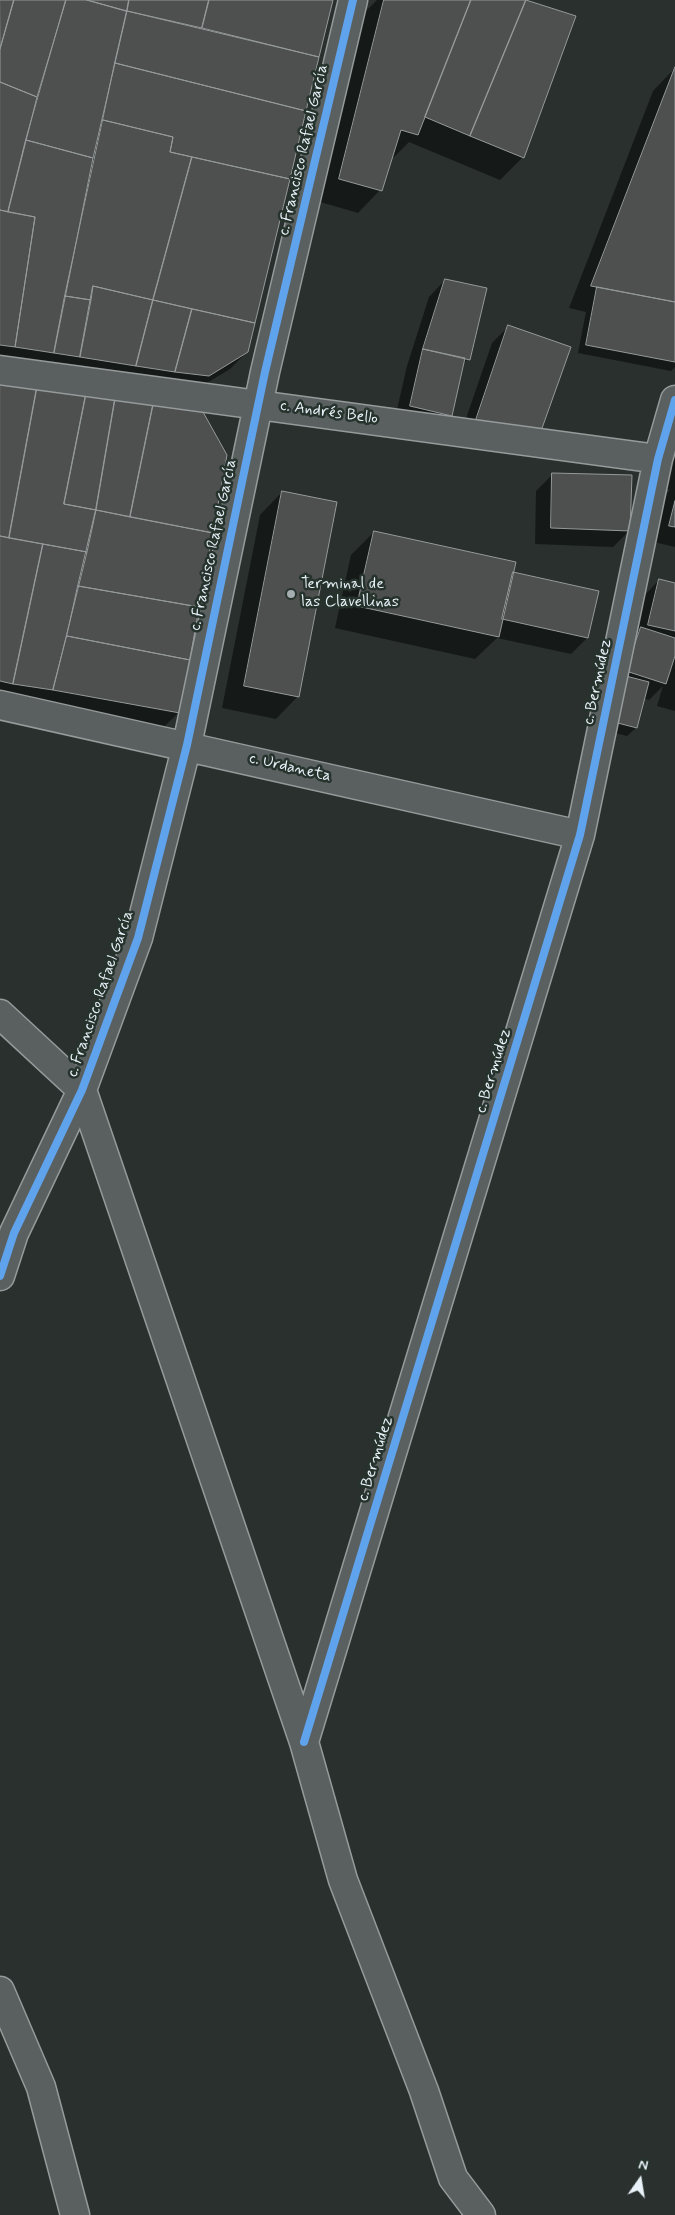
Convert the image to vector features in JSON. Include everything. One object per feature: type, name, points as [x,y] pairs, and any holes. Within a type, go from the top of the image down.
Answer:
[{"type":"street","name":"c. Francisco Rafael García","points":[[0,1276],[14,1233],[82,1090],[138,938],[187,745],[258,404],[354,0]]},
{"type":"street","name":"c. Andrés Bello","points":[[0,370],[658,459]]},
{"type":"street","name":"c. Bermúdez","points":[[304,1742],[580,835],[658,459],[675,400]]},
{"type":"street","name":"c. Urdaneta","points":[[0,705],[187,745],[580,835]]},
{"type":"street","points":[[0,1014],[82,1090],[304,1742],[343,1880],[424,2091],[452,2178],[481,2215]]},
{"type":"street","points":[[2,2000],[41,2087],[75,2215]]},
{"type":"building","points":[[0,0],[14,0],[0,49]]},
{"type":"building","points":[[14,0],[66,0],[37,97],[0,82],[0,49]]},
{"type":"building","points":[[66,0],[87,0],[127,11],[93,158],[26,140]]},
{"type":"building","points":[[87,0],[129,0],[127,11]]},
{"type":"building","points":[[129,0],[209,0],[202,28],[127,11]]},
{"type":"building","points":[[209,0],[333,0],[319,57],[202,28]]},
{"type":"building","points":[[384,0],[471,0],[418,135],[401,130],[382,191],[339,179]]},
{"type":"building","points":[[471,0],[526,0],[470,136],[425,117]]},
{"type":"building","points":[[526,0],[576,16],[524,158],[470,136]]},
{"type":"building","points":[[127,11],[319,57],[306,111],[115,63]]},
{"type":"building","points":[[115,63],[306,111],[290,179],[170,152],[173,137],[103,120]]},
{"type":"building","points":[[675,67],[675,302],[591,286]]},
{"type":"building","points":[[0,82],[37,97],[8,212],[0,210]]},
{"type":"building","points":[[103,120],[173,137],[170,152],[192,157],[153,300],[93,286],[91,300],[65,296]]},
{"type":"building","points":[[26,140],[93,158],[54,353],[15,347],[35,217],[8,212]]},
{"type":"building","points":[[192,157],[290,179],[255,323],[153,300]]},
{"type":"building","points":[[0,210],[35,217],[15,347],[0,345]]},
{"type":"building","points":[[445,279],[487,288],[470,360],[423,349]]},
{"type":"building","points":[[93,286],[153,300],[136,366],[80,357]]},
{"type":"building","points":[[597,287],[675,302],[675,362],[586,345]]},
{"type":"building","points":[[65,296],[91,300],[80,357],[54,353]]},
{"type":"building","points":[[153,300],[192,309],[175,372],[136,366]]},
{"type":"building","points":[[192,309],[255,323],[248,352],[209,376],[175,372]]},
{"type":"building","points":[[508,325],[571,347],[541,431],[475,423]]},
{"type":"building","points":[[423,349],[465,358],[452,416],[410,406]]},
{"type":"building","points":[[0,382],[37,387],[9,538],[0,536]]},
{"type":"building","points":[[37,387],[86,394],[64,504],[96,510],[87,552],[9,538]]},
{"type":"building","points":[[86,394],[115,399],[96,510],[64,504]]},
{"type":"building","points":[[115,399],[153,405],[130,517],[96,510]]},
{"type":"building","points":[[153,405],[203,412],[227,455],[213,533],[130,517]]},
{"type":"building","points":[[552,473],[632,475],[630,531],[551,528]]},
{"type":"building","name":"Terminal de las Clavellinas","points":[[282,491],[337,502],[299,697],[244,686]]},
{"type":"building","points":[[675,501],[675,527],[669,526]]},
{"type":"building","points":[[96,510],[213,533],[199,607],[78,586]]},
{"type":"building","points":[[374,531],[516,562],[499,637],[357,606]]},
{"type":"building","points":[[0,536],[43,544],[13,684],[0,681]]},
{"type":"building","points":[[43,544],[87,552],[53,690],[13,684]]},
{"type":"building","points":[[513,572],[599,591],[588,638],[502,619]]},
{"type":"building","points":[[659,579],[675,583],[675,631],[648,625]]},
{"type":"building","points":[[78,586],[199,607],[190,660],[67,636]]},
{"type":"building","points":[[641,627],[675,638],[675,656],[666,684],[626,671]]},
{"type":"building","points":[[67,636],[190,660],[180,713],[53,690]]},
{"type":"building","points":[[622,675],[649,682],[637,728],[610,721]]},
{"type":"cycle path","points":[[0,1276],[14,1233],[82,1090],[138,938],[187,745],[265,372],[353,0]]},
{"type":"cycle path","points":[[304,1742],[580,835],[658,459],[675,400]]},
{"type":"place","name":"Terminal de las Clavellinas","points":[[291,594]]}]
